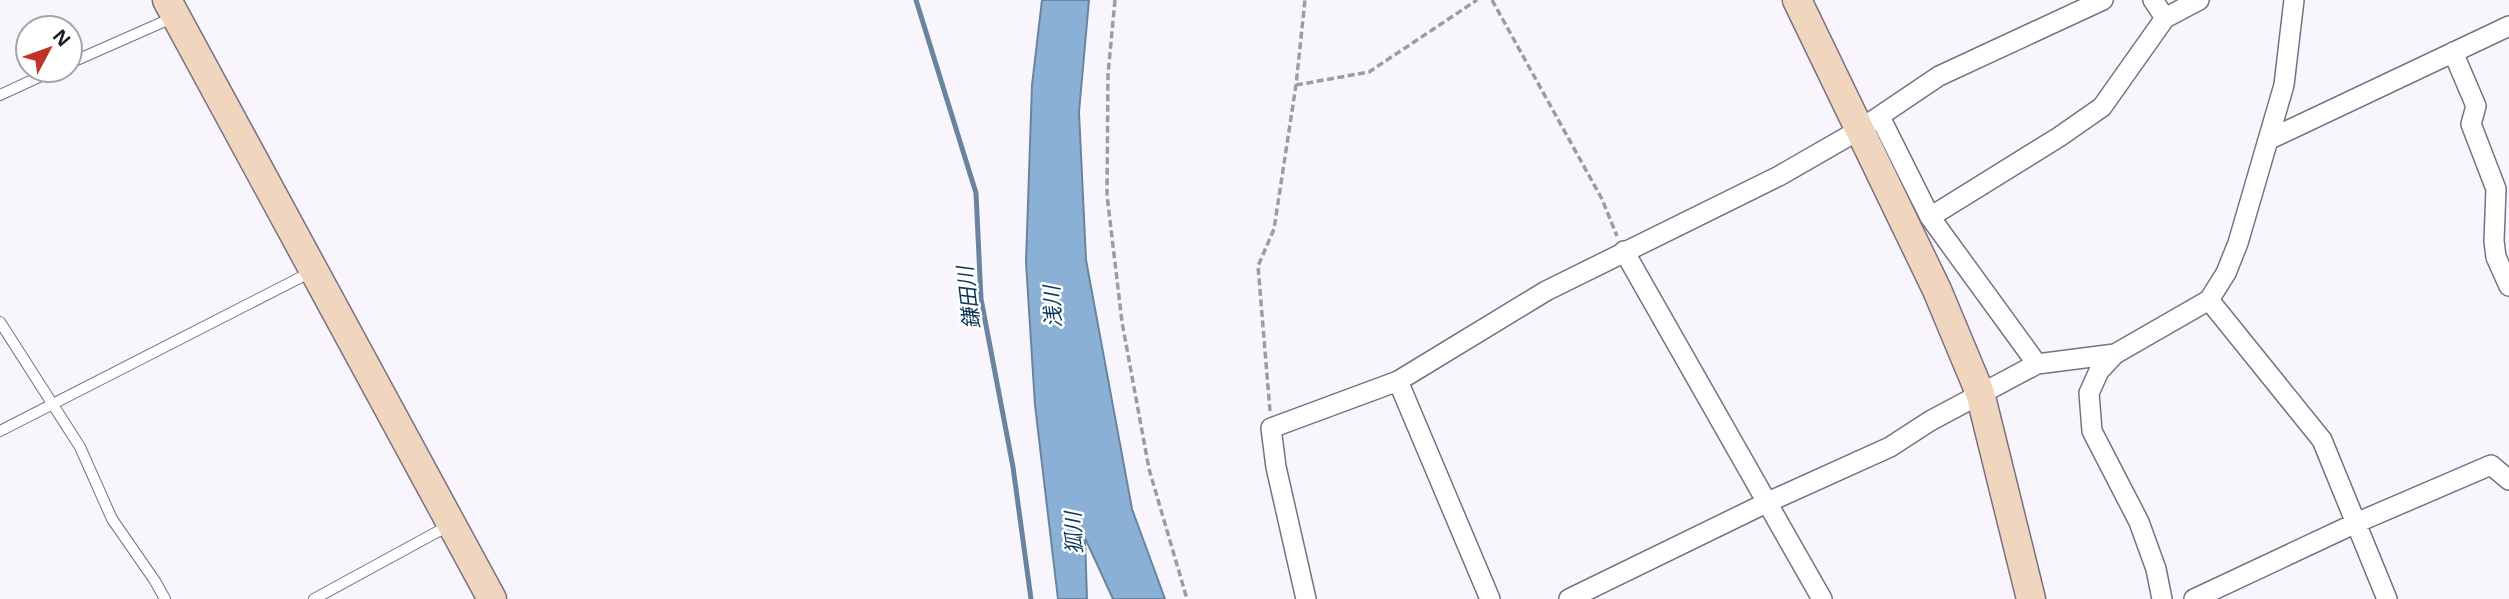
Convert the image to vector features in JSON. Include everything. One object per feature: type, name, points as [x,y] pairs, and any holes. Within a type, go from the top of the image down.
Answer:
[{"type":"street","points":[[1797,0],[1930,217],[2036,364]]},
{"type":"street","points":[[1306,599],[1276,467],[1271,428],[1398,381],[1546,291],[1779,176],[1870,123],[1939,76],[2103,0]]},
{"type":"street","points":[[2153,0],[2165,18]]},
{"type":"street","points":[[1930,217],[2059,137],[2102,107],[2165,18],[2199,0]]},
{"type":"street","points":[[2162,599],[2156,569],[2139,522],[2092,431],[2089,393],[2099,371],[2115,354],[2208,300],[2226,273],[2238,243],[2284,85],[2294,0]]},
{"type":"street","points":[[171,8],[492,599]]},
{"type":"street","points":[[2268,140],[2509,26]]},
{"type":"street","points":[[2453,52],[2476,106],[2471,124],[2496,188],[2496,257],[2509,286]]},
{"type":"street","points":[[1870,123],[1980,393],[2031,599]]},
{"type":"street","points":[[1624,251],[1822,599]]},
{"type":"street","points":[[2208,300],[2322,440],[2387,599]]},
{"type":"street","points":[[1569,599],[1766,503],[1890,447],[1930,421],[2036,364],[2115,354]]},
{"type":"street","points":[[1398,381],[1490,599]]},
{"type":"street","points":[[2194,599],[2356,523],[2491,465],[2509,480]]},
{"type":"lane","points":[[84,55],[171,8]]},
{"type":"lane","points":[[0,95],[24,84]]},
{"type":"lane","points":[[0,431],[314,271]]},
{"type":"lane","points":[[0,322],[80,447],[112,519],[165,599]]},
{"type":"lane","points":[[314,599],[451,524]]},
{"type":"path","points":[[1115,0],[1108,74],[1107,195],[1122,322],[1149,469],[1187,599]]},
{"type":"path","points":[[1271,428],[1258,266],[1274,229],[1296,85],[1305,0]]},
{"type":"path","points":[[1296,85],[1369,72],[1477,0]]},
{"type":"path","points":[[1492,0],[1602,199],[1624,251]]},
{"type":"water","points":[[1042,0],[1089,0],[1079,112],[1086,260],[1132,509],[1165,599],[1113,599],[1085,538],[1087,599],[1058,599],[1035,405],[1026,262],[1032,85]]},
{"type":"waterway","name":"鎌田川","points":[[916,0],[976,193],[981,299],[1013,467],[1031,599]]},
{"type":"water label","name":"浅川","points":[[1052,307]]},
{"type":"water label","name":"狐川","points":[[1073,533]]}]
